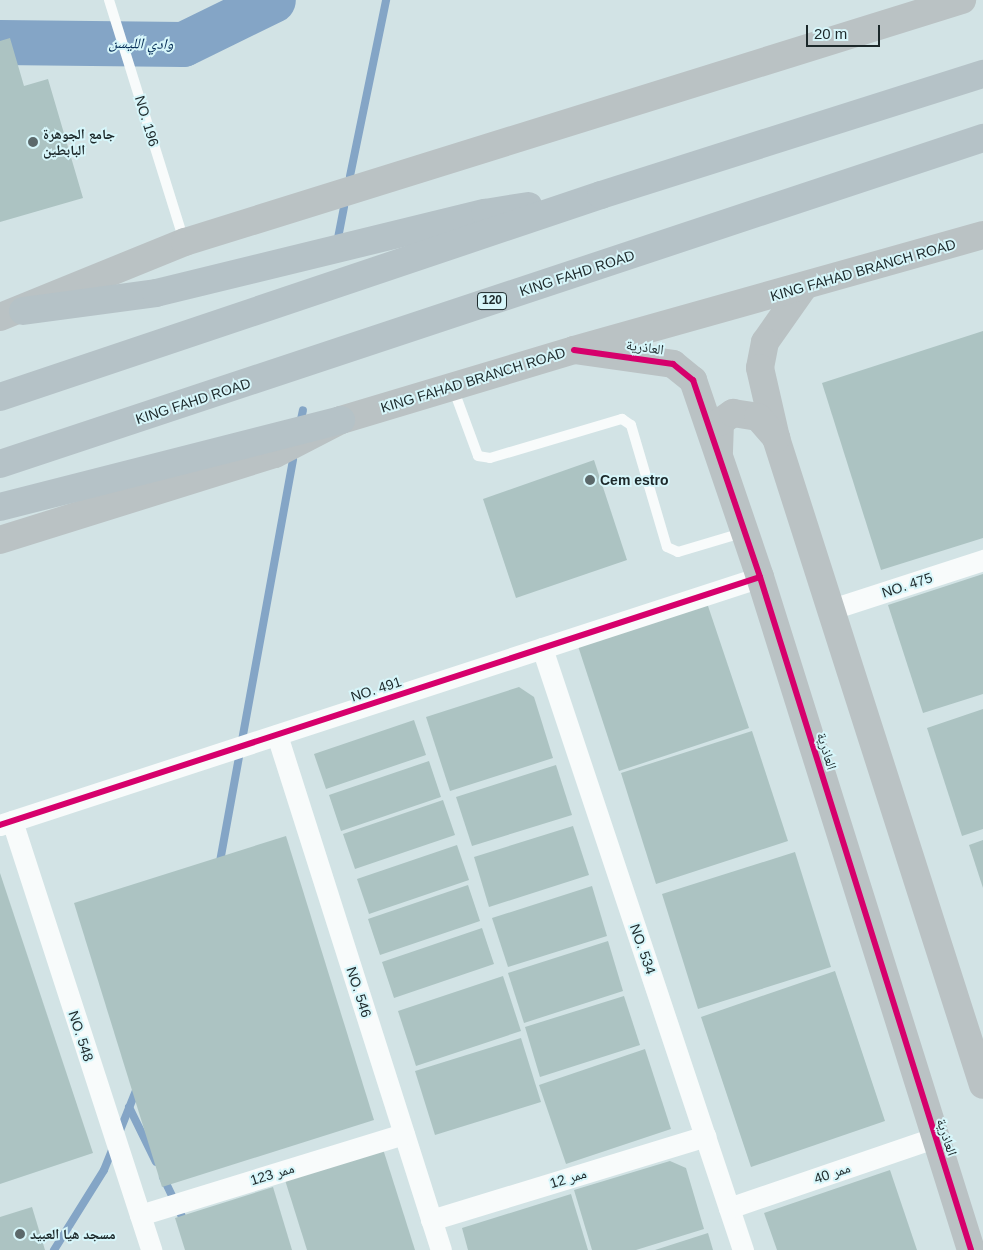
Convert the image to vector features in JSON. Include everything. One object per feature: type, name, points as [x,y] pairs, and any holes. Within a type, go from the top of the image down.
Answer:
[{"type":"highway","points":[[0,398],[601,196],[983,74]]},
{"type":"highway","name":"KING FAHD ROAD","points":[[0,464],[983,138]]},
{"type":"highway","points":[[12,314],[156,293],[486,213],[601,196]]},
{"type":"highway","points":[[0,507],[341,420]]},
{"type":"main road","points":[[12,314],[184,242],[962,0]]},
{"type":"main road","name":"KING FAHAD BRANCH ROAD","points":[[0,540],[275,454],[341,420],[574,350],[803,288],[983,235]]},
{"type":"main road","points":[[803,288],[765,342],[760,368],[776,438],[983,1085]]},
{"type":"main road","name":"العاذرية","points":[[574,350],[674,364],[693,380],[719,451],[760,577],[934,1138],[971,1250]]},
{"type":"main road","points":[[719,451],[720,422],[733,413],[758,417],[776,438]]},
{"type":"street","name":"NO. 475","points":[[832,609],[983,560]]},
{"type":"street","name":"NO. 491","points":[[6,823],[760,577]]},
{"type":"street","name":"NO. 534","points":[[542,648],[743,1250]]},
{"type":"street","name":"NO. 546","points":[[277,735],[441,1250]]},
{"type":"street","name":"NO. 548","points":[[6,823],[151,1250]]},
{"type":"street","name":"ممر 123","points":[[140,1215],[404,1134]]},
{"type":"street","name":"ممر 12","points":[[432,1220],[705,1136]]},
{"type":"street","name":"ممر 40","points":[[729,1208],[934,1138]]},
{"type":"lane","name":"NO. 196","points":[[109,0],[184,242]]},
{"type":"lane","points":[[452,387],[478,456],[490,458],[622,419],[631,425],[667,547],[678,552],[745,532]]},
{"type":"building","name":"جامع الجوهرة البابطين","points":[[10,38],[24,86],[48,79],[83,198],[0,222],[0,41]]},
{"type":"building","points":[[983,331],[983,538],[881,570],[822,383]]},
{"type":"building","points":[[594,460],[627,560],[516,598],[483,499]]},
{"type":"building","points":[[983,574],[983,694],[923,713],[888,605]]},
{"type":"building","points":[[706,600],[749,728],[619,771],[577,643]]},
{"type":"building","points":[[519,687],[534,697],[553,758],[450,791],[426,717]]},
{"type":"building","points":[[983,709],[983,829],[962,836],[927,728]]},
{"type":"building","points":[[414,720],[426,755],[326,789],[314,754]]},
{"type":"building","points":[[752,731],[788,841],[656,884],[621,773]]},
{"type":"building","points":[[429,761],[441,797],[341,831],[329,795]]},
{"type":"building","points":[[556,765],[572,815],[472,846],[456,797]]},
{"type":"building","points":[[443,800],[455,835],[355,869],[343,834]]},
{"type":"building","points":[[573,826],[589,875],[489,907],[474,857]]},
{"type":"building","points":[[286,836],[374,1120],[162,1187],[74,903]]},
{"type":"building","points":[[983,840],[983,888],[969,845]]},
{"type":"building","points":[[457,845],[469,880],[369,914],[357,879]]},
{"type":"building","points":[[795,852],[831,967],[698,1009],[662,894]]},
{"type":"building","points":[[0,873],[93,1153],[0,1184]]},
{"type":"building","points":[[468,885],[480,921],[380,955],[368,919]]},
{"type":"building","points":[[592,886],[607,936],[508,967],[492,918]]},
{"type":"building","points":[[482,928],[494,964],[394,998],[382,962]]},
{"type":"building","points":[[608,941],[623,991],[524,1023],[508,973]]},
{"type":"building","points":[[835,971],[885,1121],[751,1167],[701,1017]]},
{"type":"building","points":[[503,976],[521,1031],[416,1066],[398,1011]]},
{"type":"building","points":[[624,996],[640,1045],[540,1077],[525,1027]]},
{"type":"building","points":[[521,1038],[541,1102],[435,1135],[415,1071]]},
{"type":"building","points":[[645,1049],[671,1129],[566,1164],[539,1085]]},
{"type":"building","points":[[383,1149],[415,1250],[307,1250],[285,1180]]},
{"type":"building","points":[[670,1161],[686,1168],[704,1229],[636,1250],[592,1250],[574,1190]]},
{"type":"building","points":[[890,1170],[917,1250],[777,1250],[764,1213]]},
{"type":"building","points":[[273,1187],[292,1250],[185,1250],[175,1218]]},
{"type":"building","points":[[571,1194],[588,1250],[468,1250],[462,1228]]},
{"type":"building","name":"مسجد هيا العبيد","points":[[32,1207],[45,1250],[0,1250],[0,1217]]},
{"type":"building","points":[[708,1233],[713,1250],[655,1250]]},
{"type":"waterway","name":"وادي الليسن","points":[[0,42],[183,44],[273,0]]},
{"type":"waterway","points":[[350,176],[386,0]]},
{"type":"waterway","points":[[338,238],[344,207]]},
{"type":"waterway","points":[[300,424],[303,410]]},
{"type":"waterway","points":[[219,867],[293,460]]},
{"type":"waterway","points":[[119,1133],[137,1088]]},
{"type":"waterway","points":[[129,1107],[156,1162]]},
{"type":"waterway","points":[[54,1250],[104,1170],[113,1148]]},
{"type":"waterway","points":[[163,1177],[185,1223]]},
{"type":"cycle path","points":[[574,350],[673,364],[693,380],[760,577],[971,1250]]},
{"type":"cycle path","points":[[0,825],[760,577]]},
{"type":"place","name":"جامع الجوهرة البابطين","points":[[33,142]]},
{"type":"place","name":"Cem estro","points":[[590,480]]},
{"type":"place","name":"مسجد هيا العبيد","points":[[20,1234]]}]
